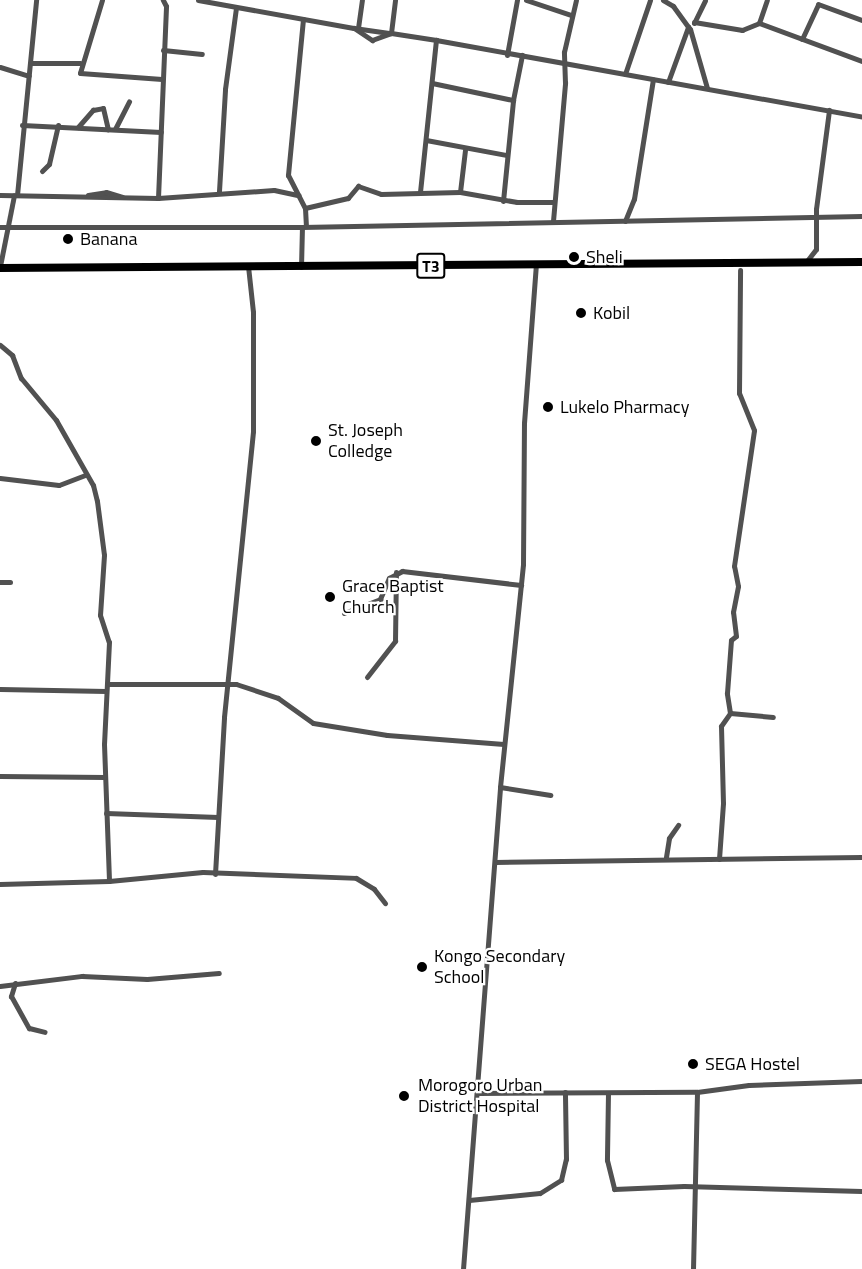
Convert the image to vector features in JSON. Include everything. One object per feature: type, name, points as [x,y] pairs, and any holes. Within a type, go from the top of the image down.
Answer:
[{"type":"highway","name":"T3","points":[[0,267],[862,262]]},
{"type":"street","points":[[0,267],[16,195],[36,0]]},
{"type":"street","points":[[102,0],[80,63],[80,73],[89,76],[162,79]]},
{"type":"street","points":[[198,0],[436,40],[507,55],[564,61],[862,117]]},
{"type":"street","points":[[356,28],[362,0]]},
{"type":"street","points":[[391,33],[395,0]]},
{"type":"street","points":[[507,55],[517,0]]},
{"type":"street","points":[[526,0],[571,15]]},
{"type":"street","points":[[553,221],[552,202],[563,109],[564,61],[571,15],[576,0]]},
{"type":"street","points":[[625,74],[650,0]]},
{"type":"street","points":[[663,0],[673,6],[689,28],[707,88]]},
{"type":"street","points":[[669,82],[689,28],[705,0]]},
{"type":"street","points":[[759,23],[766,0]]},
{"type":"street","points":[[158,198],[166,2]]},
{"type":"street","points":[[802,39],[818,4],[862,20]]},
{"type":"street","points":[[219,191],[232,5]]},
{"type":"street","points":[[301,267],[305,208],[288,175],[303,19]]},
{"type":"street","points":[[694,22],[742,30],[759,23],[862,61]]},
{"type":"street","points":[[356,28],[372,40],[391,33]]},
{"type":"street","points":[[420,192],[436,40]]},
{"type":"street","points":[[163,50],[202,54]]},
{"type":"street","points":[[503,201],[513,100],[522,55]]},
{"type":"street","points":[[31,63],[80,63]]},
{"type":"street","points":[[0,67],[29,76]]},
{"type":"street","points":[[624,221],[634,199],[653,79]]},
{"type":"street","points":[[432,83],[513,100]]},
{"type":"street","points":[[112,129],[129,101]]},
{"type":"street","points":[[78,127],[93,110],[103,108],[112,129]]},
{"type":"street","points":[[806,262],[816,249],[816,217],[829,110]]},
{"type":"street","points":[[22,125],[58,125],[161,132]]},
{"type":"street","points":[[42,171],[49,164],[58,125]]},
{"type":"street","points":[[426,140],[465,150],[506,155]]},
{"type":"street","points":[[460,192],[465,150]]},
{"type":"street","points":[[305,208],[348,198],[358,186],[381,194],[460,192],[503,201],[552,202]]},
{"type":"street","points":[[0,195],[158,198],[219,191],[274,190],[298,195]]},
{"type":"street","points":[[0,227],[304,226],[862,216]]},
{"type":"street","points":[[463,1269],[479,1093],[500,787],[521,585],[524,423],[536,265]]},
{"type":"street","points":[[215,874],[218,817],[253,431],[253,312],[248,266]]},
{"type":"street","points":[[730,713],[726,700],[731,640],[736,636],[733,612],[738,586],[734,566],[754,430],[739,393],[740,270]]},
{"type":"street","points":[[0,345],[12,355],[21,378],[56,420],[98,501],[104,542],[105,584],[100,615],[108,638],[109,684],[106,691],[105,777],[109,881]]},
{"type":"street","points":[[0,478],[59,485],[85,475]]},
{"type":"street","points":[[396,572],[418,570],[521,585]]},
{"type":"street","points":[[344,613],[380,599],[396,572]]},
{"type":"street","points":[[367,677],[395,641],[396,572]]},
{"type":"street","points":[[0,582],[10,582]]},
{"type":"street","points":[[109,684],[230,684],[278,698],[313,723],[387,735],[504,744]]},
{"type":"street","points":[[0,689],[106,691]]},
{"type":"street","points":[[730,713],[773,717]]},
{"type":"street","points":[[719,858],[723,802],[721,726],[730,713]]},
{"type":"street","points":[[0,776],[105,777]]},
{"type":"street","points":[[500,787],[550,795]]},
{"type":"street","points":[[106,813],[218,817]]},
{"type":"street","points":[[666,857],[669,838],[678,825]]},
{"type":"street","points":[[495,862],[666,857],[862,857]]},
{"type":"street","points":[[0,884],[109,881],[259,872],[356,878],[374,889],[385,903]]},
{"type":"street","points":[[0,986],[82,976],[147,979],[219,973]]},
{"type":"street","points":[[15,983],[11,996],[29,1028],[45,1032]]},
{"type":"street","points":[[479,1093],[697,1092],[749,1085],[862,1081]]},
{"type":"street","points":[[469,1200],[540,1193],[561,1180],[566,1159],[565,1092]]},
{"type":"street","points":[[693,1269],[693,1186],[697,1092]]},
{"type":"street","points":[[608,1093],[610,1186],[620,1190],[693,1186],[862,1191]]},
{"type":"place","name":"Banana","points":[[68,239]]},
{"type":"place","name":"Sheli","points":[[574,257]]},
{"type":"place","name":"Kobil","points":[[581,313]]},
{"type":"place","name":"Lukelo Pharmacy","points":[[548,407]]},
{"type":"place","name":"St. Joseph Colledge","points":[[316,441]]},
{"type":"place","name":"Grace Baptist Church","points":[[330,597]]},
{"type":"place","name":"Kongo Secondary School","points":[[422,967]]},
{"type":"place","name":"SEGA Hostel","points":[[693,1064]]},
{"type":"place","name":"Morogoro Urban District Hospital","points":[[404,1096]]}]
